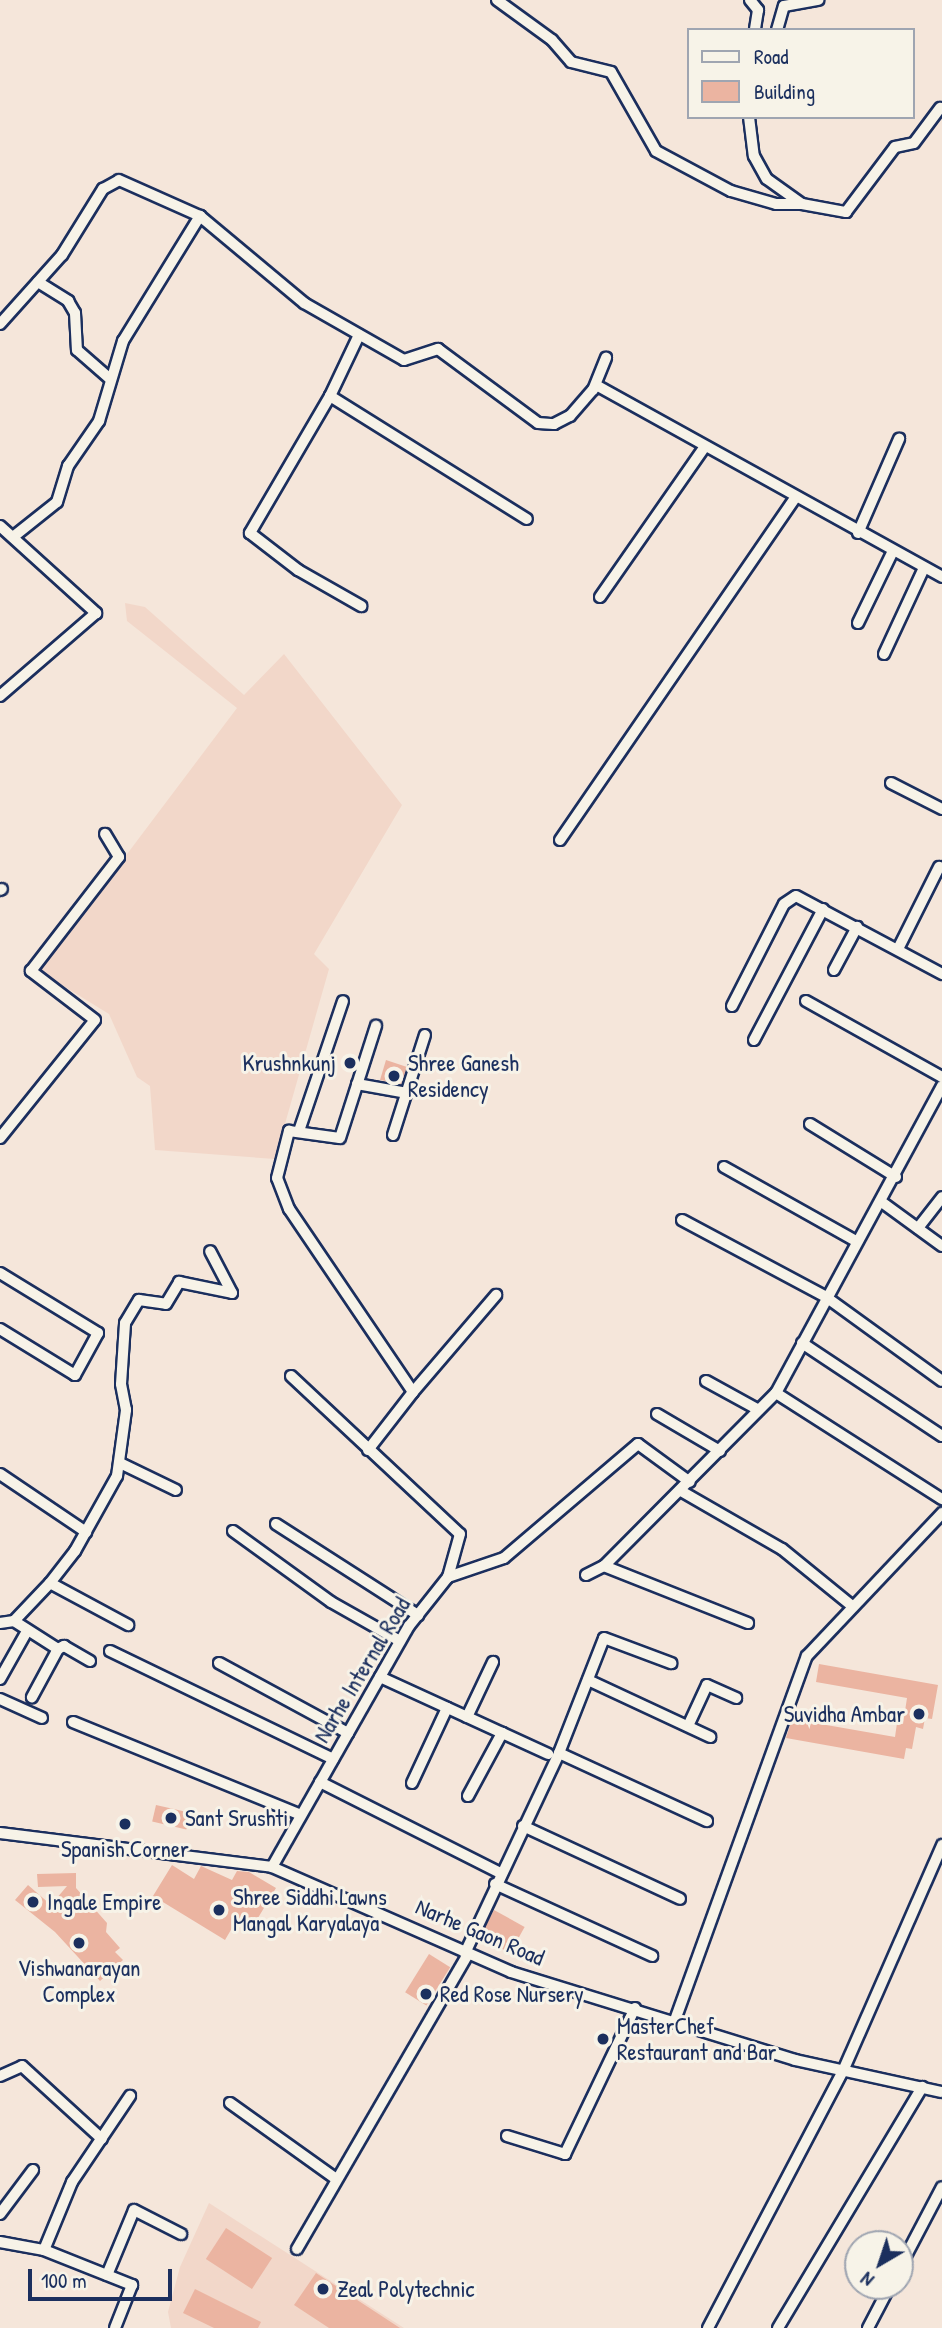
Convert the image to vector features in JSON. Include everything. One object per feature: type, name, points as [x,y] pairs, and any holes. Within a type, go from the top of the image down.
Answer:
[{"type":"street","points":[[497,0],[552,40],[571,62],[611,72],[656,151],[731,191],[776,204],[802,204],[838,212],[853,209],[895,147],[914,143],[940,108]]},
{"type":"street","points":[[750,0],[758,10],[755,28]]},
{"type":"street","points":[[778,28],[784,6],[818,0]]},
{"type":"street","points":[[749,119],[761,172],[802,204]]},
{"type":"street","points":[[0,324],[38,282],[113,180],[200,216],[304,303],[404,360],[438,349],[542,425],[569,416],[596,385],[606,358]]},
{"type":"street","points":[[13,537],[57,502],[68,466],[99,421],[109,378],[145,301],[200,216]]},
{"type":"street","points":[[38,282],[68,302],[75,313],[77,350],[109,378]]},
{"type":"street","points":[[359,335],[330,396],[250,534],[298,570],[361,606]]},
{"type":"street","points":[[596,385],[794,500],[942,577]]},
{"type":"street","points":[[330,396],[527,519]]},
{"type":"street","points":[[858,533],[899,439]]},
{"type":"street","points":[[600,597],[704,448]]},
{"type":"street","points":[[560,840],[794,500]]},
{"type":"street","points":[[0,526],[96,612],[0,696]]},
{"type":"street","points":[[858,623],[893,551]]},
{"type":"street","points":[[884,654],[924,568]]},
{"type":"street","points":[[891,783],[942,809]]},
{"type":"street","points":[[0,1138],[95,1020],[31,971],[120,855],[105,834]]},
{"type":"street","points":[[898,948],[939,867]]},
{"type":"street","points":[[732,1006],[787,899],[796,896],[898,948],[942,974]]},
{"type":"street","points":[[754,1040],[823,909]]},
{"type":"street","points":[[834,970],[857,928]]},
{"type":"street","points":[[299,1131],[343,1001]]},
{"type":"street","points":[[806,1001],[942,1077]]},
{"type":"street","points":[[376,1026],[340,1138],[299,1131],[284,1137],[278,1159],[277,1178],[289,1209],[413,1392]]},
{"type":"street","points":[[393,1135],[425,1035]]},
{"type":"street","points":[[357,1084],[407,1093]]},
{"type":"street","points":[[586,1575],[604,1566],[776,1393],[856,1241],[883,1203],[942,1086]]},
{"type":"street","points":[[810,1124],[896,1177]]},
{"type":"street","points":[[724,1167],[856,1241]]},
{"type":"street","points":[[918,1228],[942,1197]]},
{"type":"street","points":[[883,1203],[942,1246]]},
{"type":"street","points":[[682,1220],[826,1297],[942,1381]]},
{"type":"street","points":[[0,1623],[14,1621],[50,1583],[86,1532],[120,1463],[126,1410],[121,1384],[125,1323],[139,1300],[166,1304],[179,1282],[232,1293],[210,1251]]},
{"type":"street","points":[[0,1273],[98,1333],[75,1375],[0,1329]]},
{"type":"street","points":[[368,1450],[413,1392],[496,1295]]},
{"type":"street","points":[[802,1343],[942,1436]]},
{"type":"street","points":[[291,1376],[460,1534],[448,1577]]},
{"type":"street","points":[[706,1381],[759,1410]]},
{"type":"street","points":[[776,1393],[942,1499]]},
{"type":"street","points":[[657,1413],[720,1451]]},
{"type":"street","points":[[448,1577],[504,1558],[638,1444],[690,1482]]},
{"type":"street","points":[[120,1463],[176,1490]]},
{"type":"street","points":[[0,1474],[86,1532]]},
{"type":"street","points":[[681,1491],[782,1549],[851,1605]]},
{"type":"street","points":[[675,2020],[807,1656],[851,1605],[942,1513]]},
{"type":"street","points":[[276,1524],[418,1615]]},
{"type":"street","points":[[233,1531],[331,1601],[400,1641]]},
{"type":"street","points":[[604,1566],[748,1623]]},
{"type":"street","name":"Narhe Internal Road","points":[[272,1867],[400,1641],[448,1577]]},
{"type":"street","points":[[50,1583],[128,1625]]},
{"type":"street","points":[[14,1621],[58,1649]]},
{"type":"street","points":[[0,1679],[27,1631]]},
{"type":"street","points":[[298,2249],[466,1953],[553,1753],[588,1680],[604,1638],[671,1663]]},
{"type":"street","points":[[33,1697],[58,1649],[64,1646],[90,1661]]},
{"type":"street","points":[[110,1651],[333,1759]]},
{"type":"street","points":[[467,1717],[494,1662]]},
{"type":"street","points":[[219,1663],[348,1732]]},
{"type":"street","points":[[380,1677],[707,1821]]},
{"type":"street","points":[[588,1680],[710,1737]]},
{"type":"street","points":[[688,1726],[707,1685],[736,1698]]},
{"type":"street","points":[[0,1699],[42,1718]]},
{"type":"street","points":[[412,1783],[447,1708]]},
{"type":"street","points":[[73,1722],[301,1815]]},
{"type":"street","points":[[468,1796],[502,1733]]},
{"type":"street","points":[[320,1782],[498,1878],[652,1956]]},
{"type":"street","points":[[523,1826],[680,1899]]},
{"type":"street","name":"Narhe Gaon Road","points":[[0,1833],[272,1867],[466,1953],[843,2071],[942,2092]]},
{"type":"street","points":[[708,2328],[843,2071],[942,1845]]},
{"type":"street","points":[[507,2136],[565,2154],[635,2008]]},
{"type":"street","points":[[0,2076],[22,2066],[102,2139]]},
{"type":"street","points":[[778,2328],[922,2087]]},
{"type":"street","points":[[44,2250],[72,2182],[130,2096]]},
{"type":"street","points":[[230,2103],[336,2179]]},
{"type":"street","points":[[0,2214],[33,2169]]},
{"type":"street","points":[[914,2241],[942,2188]]},
{"type":"street","points":[[107,2275],[134,2210],[181,2234]]},
{"type":"street","points":[[0,2242],[44,2250],[132,2285],[115,2328]]},
{"type":"street","points":[[868,2328],[883,2300]]},
{"type":"shaded area","points":[[125,603],[145,607],[244,695],[284,654],[402,805],[314,954],[329,969],[275,1159],[155,1150],[150,1086],[137,1077],[109,1014],[39,971],[237,708],[127,621]]},
{"type":"shaded area","points":[[209,2203],[404,2328],[171,2328],[168,2312],[180,2267]]},
{"type":"building","name":"Shree Ganesh Residency","points":[[386,1060],[407,1067],[401,1084],[380,1080]]},
{"type":"building","name":"Suvidha Ambar","points":[[819,1664],[938,1685],[932,1719],[925,1718],[923,1729],[916,1727],[912,1749],[906,1748],[904,1759],[786,1738],[792,1719],[895,1737],[897,1723],[903,1724],[907,1698],[816,1682]]},
{"type":"building","name":"Sant Srushti","points":[[156,1805],[190,1813],[186,1829],[152,1822]]},
{"type":"building","name":"Shree Siddhi Lawns Mangal Karyalaya","points":[[172,1865],[194,1879],[201,1866],[232,1880],[237,1871],[249,1872],[276,1888],[250,1931],[235,1923],[225,1940],[153,1896]]},
{"type":"building","points":[[76,1873],[76,1888],[107,1923],[106,1932],[120,1948],[115,1952],[123,1960],[100,1981],[55,1932],[15,1900],[28,1885],[51,1905],[67,1886],[38,1887],[37,1874]]},
{"type":"building","points":[[494,1910],[525,1927],[510,1953],[479,1936]]},
{"type":"building","points":[[429,1954],[450,1967],[426,2005],[405,1992]]},
{"type":"building","points":[[226,2228],[272,2258],[252,2289],[206,2259]]},
{"type":"building","name":"Zeal Polytechnic","points":[[316,2273],[400,2328],[329,2328],[294,2305]]},
{"type":"building","points":[[195,2289],[261,2322],[258,2328],[214,2328],[183,2313]]},
{"type":"place","name":"Krushnkunj","points":[[350,1063]]},
{"type":"place","name":"Shree Ganesh Residency","points":[[394,1076]]},
{"type":"place","name":"Suvidha Ambar","points":[[919,1714]]},
{"type":"place","name":"Sant Srushti","points":[[171,1818]]},
{"type":"place","name":"Spanish Corner","points":[[125,1824]]},
{"type":"place","name":"Ingale Empire","points":[[33,1902]]},
{"type":"place","name":"Shree Siddhi Lawns Mangal Karyalaya","points":[[219,1910]]},
{"type":"place","name":"Vishwanarayan Complex","points":[[79,1943]]},
{"type":"place","name":"Red Rose Nursery","points":[[426,1994]]},
{"type":"place","name":"MasterChef Restaurant and Bar","points":[[603,2039]]},
{"type":"place","name":"Zeal Polytechnic","points":[[323,2289]]}]
